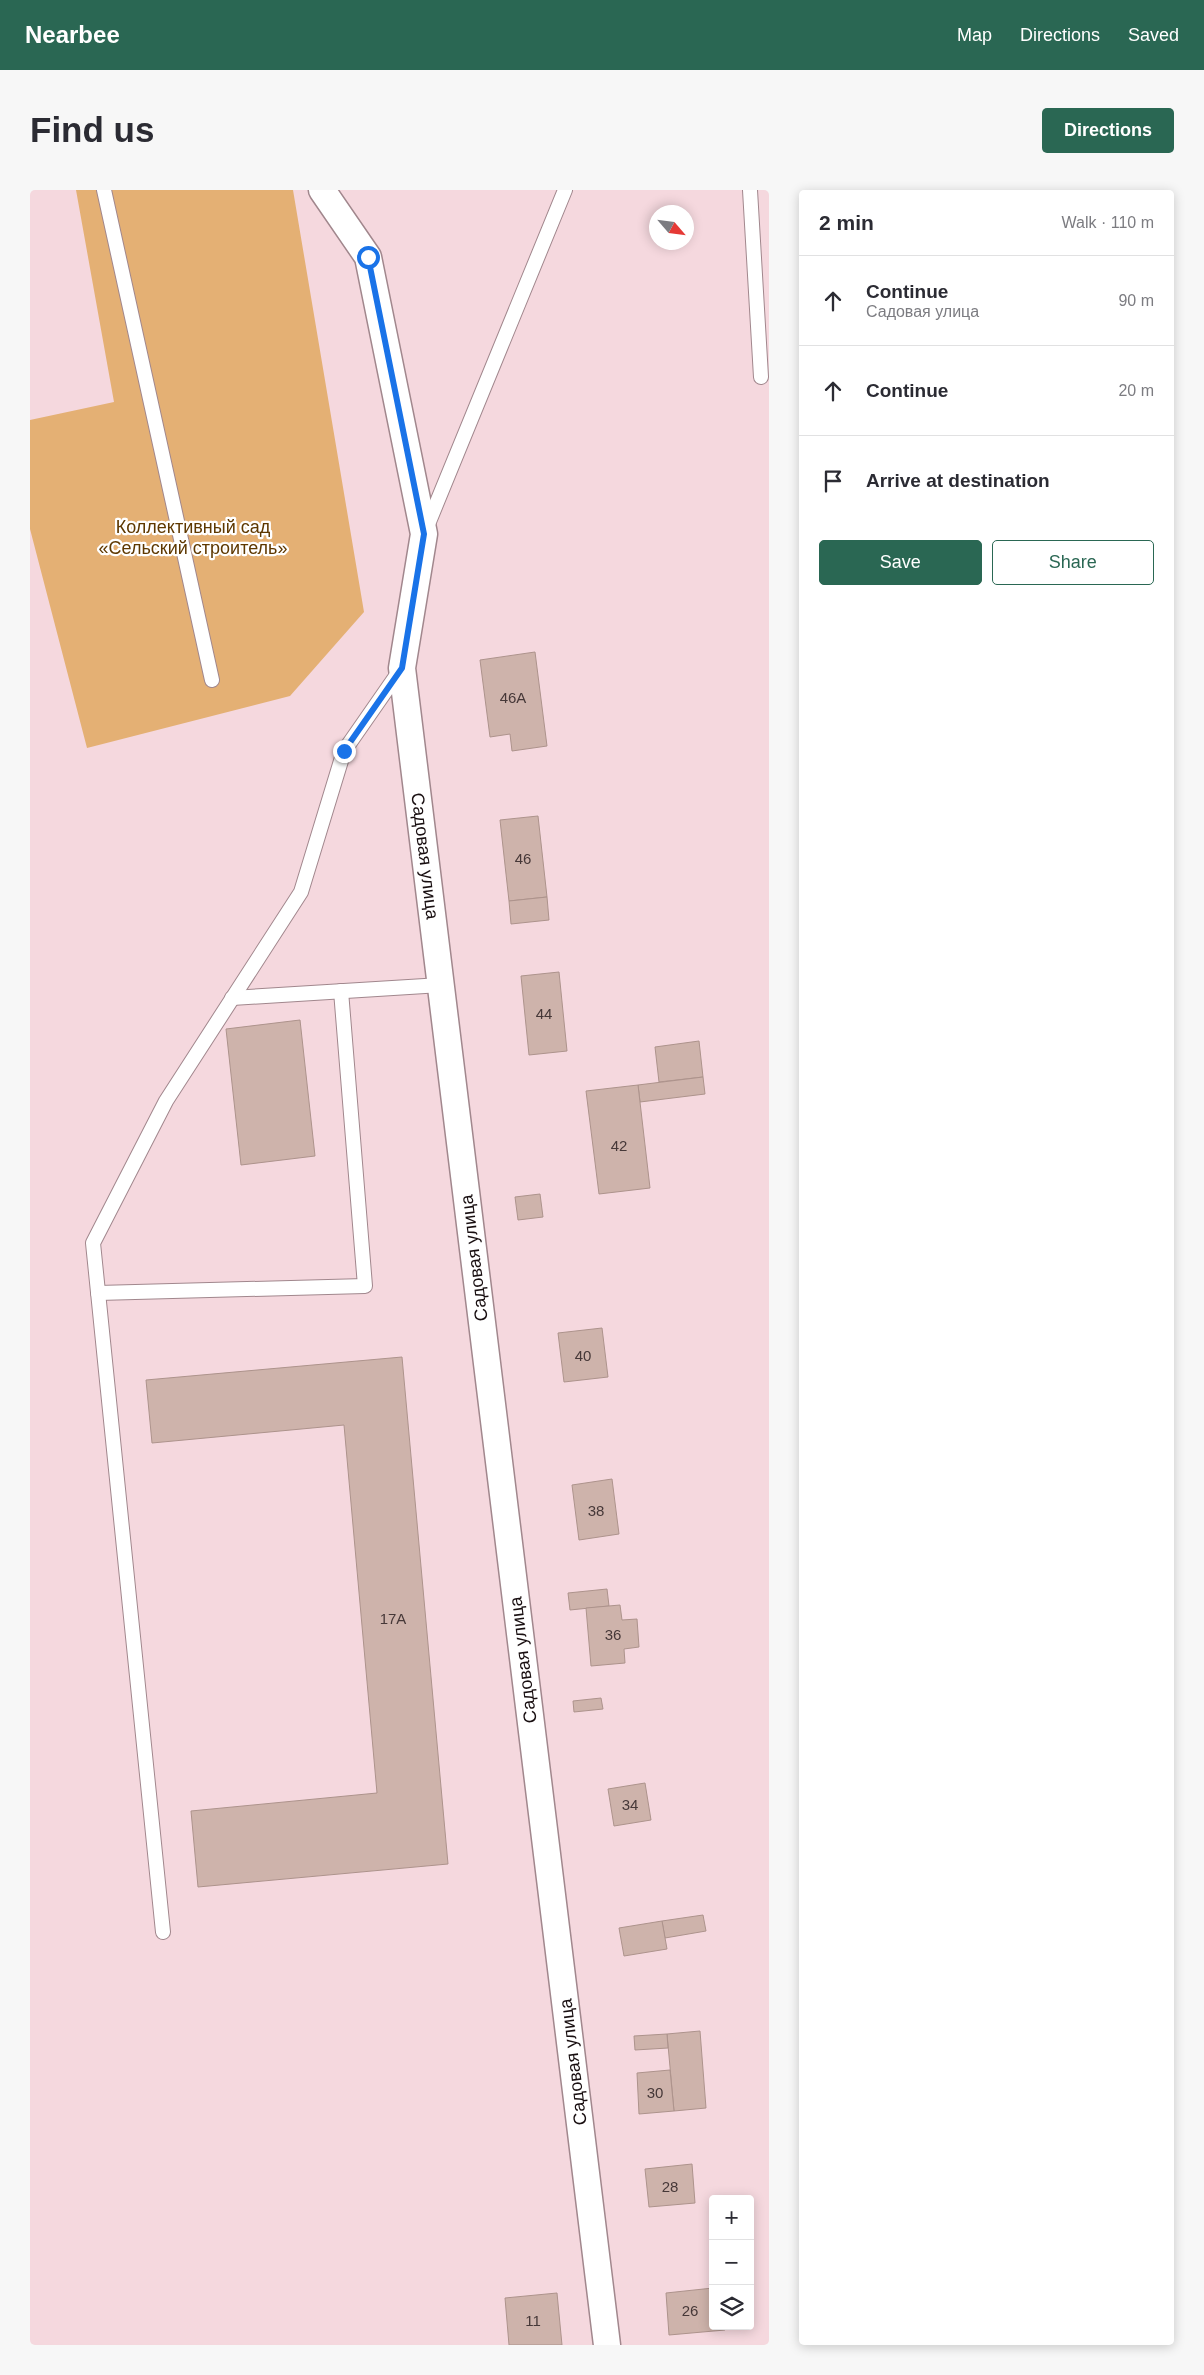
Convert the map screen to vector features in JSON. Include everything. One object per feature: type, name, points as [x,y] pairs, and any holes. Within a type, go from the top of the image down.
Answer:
[{"type":"street","name":"Садовая улица","points":[[322,190],[368,257],[424,534],[402,668],[607,2345]]},
{"type":"lane","points":[[104,190],[212,680]]},
{"type":"lane","points":[[424,534],[565,190]]},
{"type":"lane","points":[[750,190],[761,378]]},
{"type":"lane","points":[[163,1932],[92,1243],[166,1101],[301,892],[344,751],[402,668]]},
{"type":"lane","points":[[232,998],[440,985]]},
{"type":"lane","points":[[98,1293],[365,1286],[340,992]]},
{"type":"green space","name":"Коллективный сад «Сельский строитель»","points":[[76,190],[293,190],[364,612],[290,696],[87,748],[30,529],[30,420],[114,402]]},
{"type":"building","points":[[535,652],[547,746],[512,751],[510,734],[490,737],[480,660]]},
{"type":"building","points":[[538,816],[547,897],[509,901],[500,820]]},
{"type":"building","points":[[547,897],[549,920],[511,924],[509,901]]},
{"type":"building","points":[[559,972],[567,1051],[529,1055],[521,976]]},
{"type":"building","points":[[300,1020],[315,1156],[241,1165],[226,1029]]},
{"type":"building","points":[[699,1041],[703,1077],[659,1082],[655,1047]]},
{"type":"building","points":[[703,1077],[705,1094],[640,1102],[638,1085]]},
{"type":"building","points":[[638,1085],[650,1188],[599,1194],[586,1091]]},
{"type":"building","points":[[540,1194],[543,1217],[518,1220],[515,1197]]},
{"type":"building","points":[[602,1328],[608,1377],[564,1382],[558,1333]]},
{"type":"building","points":[[402,1357],[448,1864],[198,1887],[191,1811],[377,1793],[344,1425],[152,1443],[146,1380]]},
{"type":"building","points":[[612,1479],[619,1534],[579,1540],[572,1485]]},
{"type":"building","points":[[607,1589],[609,1606],[570,1610],[568,1593]]},
{"type":"building","points":[[620,1605],[622,1620],[637,1619],[639,1647],[624,1649],[625,1663],[591,1666],[586,1608]]},
{"type":"building","points":[[601,1698],[603,1709],[574,1712],[573,1701]]},
{"type":"building","points":[[645,1783],[651,1820],[614,1826],[608,1789]]},
{"type":"building","points":[[703,1915],[706,1931],[665,1938],[662,1921]]},
{"type":"building","points":[[662,1921],[667,1949],[624,1956],[619,1928]]},
{"type":"building","points":[[700,2031],[706,2108],[674,2111],[667,2034]]},
{"type":"building","points":[[667,2034],[668,2048],[635,2050],[634,2036]]},
{"type":"building","points":[[670,2070],[674,2111],[639,2114],[637,2073]]},
{"type":"building","points":[[692,2164],[695,2203],[649,2207],[645,2169]]},
{"type":"building","points":[[709,2288],[709,2330],[725,2330],[669,2335],[666,2293]]},
{"type":"building","points":[[557,2293],[562,2345],[509,2345],[505,2298]]},
{"type":"route","points":[[344,751],[402,668],[424,534],[368,257]]}]
